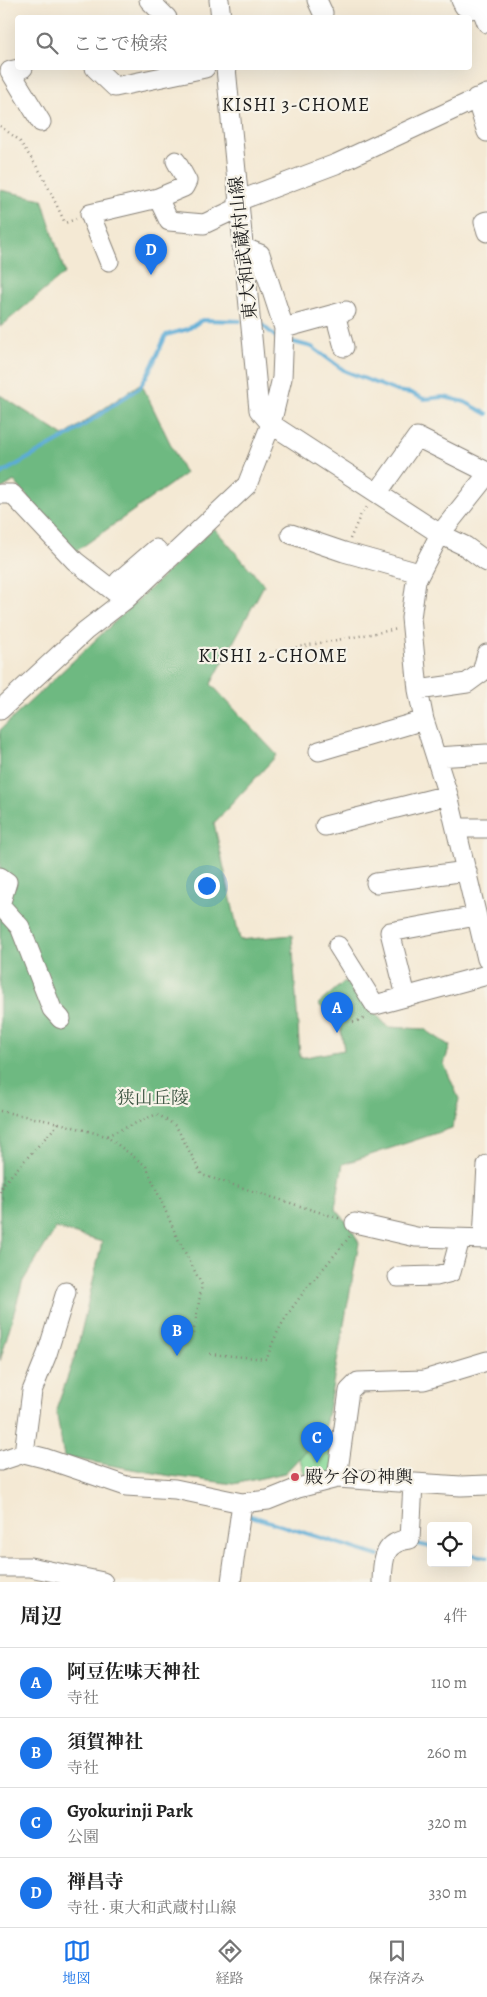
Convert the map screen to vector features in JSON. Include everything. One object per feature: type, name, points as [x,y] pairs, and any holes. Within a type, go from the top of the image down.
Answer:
[{"type":"street","points":[[149,0],[164,15]]},
{"type":"street","points":[[219,0],[221,15]]},
{"type":"street","points":[[461,0],[464,6],[471,9],[483,3],[487,23]]},
{"type":"street","points":[[15,70],[10,71],[41,122]]},
{"type":"street","points":[[97,70],[114,86],[195,70]]},
{"type":"street","name":"東大和武蔵村山線","points":[[223,70],[259,410],[271,424]]},
{"type":"street","points":[[158,198],[169,222],[204,224],[238,205],[336,164],[482,96],[487,132]]},
{"type":"street","points":[[108,261],[90,214],[158,198],[184,187],[187,181],[176,161]]},
{"type":"street","points":[[487,221],[484,222],[487,232]]},
{"type":"street","points":[[3,701],[125,600],[247,485],[271,424],[282,378],[283,336],[260,254],[242,247]]},
{"type":"street","points":[[283,336],[340,312],[344,347]]},
{"type":"street","points":[[271,424],[440,534],[465,546],[487,562]]},
{"type":"street","points":[[378,492],[417,437],[487,474],[440,534],[419,573],[416,581],[411,618],[418,690],[424,720],[448,795],[487,959]]},
{"type":"street","points":[[0,494],[12,494],[75,561],[125,600]]},
{"type":"street","points":[[292,534],[344,552],[419,573]]},
{"type":"street","points":[[119,581],[156,549],[167,561]]},
{"type":"street","points":[[418,690],[467,684],[482,672],[487,654]]},
{"type":"street","points":[[319,751],[424,720]]},
{"type":"street","points":[[436,757],[487,754]]},
{"type":"street","points":[[325,826],[448,795]]},
{"type":"street","points":[[456,828],[487,828]]},
{"type":"street","points":[[376,883],[467,871]]},
{"type":"street","points":[[0,877],[7,882],[0,905],[20,926],[52,1009],[62,1019]]},
{"type":"street","points":[[406,996],[390,932],[476,916]]},
{"type":"street","points":[[338,946],[375,1006],[487,975]]},
{"type":"street","points":[[357,1224],[416,1237],[485,1239],[487,1165]]},
{"type":"street","points":[[398,1278],[436,1276],[452,1272],[460,1239]]},
{"type":"street","points":[[24,1453],[32,1391],[47,1354],[66,1292]]},
{"type":"street","points":[[337,1478],[349,1391],[358,1382],[424,1380],[487,1362]]},
{"type":"street","points":[[0,1461],[24,1453],[126,1486],[175,1489],[242,1503],[268,1500],[298,1488],[337,1478],[412,1484],[487,1485]]},
{"type":"street","points":[[382,1582],[383,1562],[391,1545],[400,1540],[410,1539],[412,1484]]},
{"type":"street","points":[[231,1582],[242,1503]]},
{"type":"street","points":[[0,1567],[30,1567],[103,1582]]},
{"type":"path","points":[[0,126],[19,140],[43,176],[66,223]]},
{"type":"path","points":[[344,552],[361,514],[378,492]]},
{"type":"path","points":[[276,651],[412,626]]},
{"type":"path","points":[[0,1111],[59,1123],[106,1136],[146,1166],[176,1235],[202,1286],[193,1335]]},
{"type":"path","points":[[106,1136],[157,1114],[176,1126],[202,1175],[357,1224],[326,1268],[296,1300],[271,1344],[267,1359],[210,1354]]},
{"type":"path","points":[[0,1192],[4,1183],[59,1123]]},
{"type":"green space","points":[[0,190],[42,199],[65,273],[0,327]]},
{"type":"green space","points":[[141,383],[185,474],[75,552],[14,481],[0,490],[0,395],[64,436]]},
{"type":"green space","name":"狭山丘陵","points":[[214,528],[264,585],[211,684],[277,755],[214,823],[240,940],[292,935],[300,1058],[344,1050],[340,1024],[318,1004],[345,981],[388,1027],[424,1029],[450,1046],[444,1064],[459,1099],[452,1128],[343,1164],[335,1208],[350,1226],[359,1243],[324,1432],[285,1473],[234,1484],[171,1476],[64,1457],[56,1410],[77,1350],[102,1242],[56,1228],[23,1281],[0,1361],[0,730]]},
{"type":"green space","points":[[337,1440],[332,1472],[306,1479],[298,1453],[306,1444]]},
{"type":"waterway","points":[[0,474],[71,434],[140,387],[166,335],[188,329],[202,320],[240,321]]},
{"type":"waterway","points":[[260,323],[277,338]]},
{"type":"waterway","points":[[289,341],[312,347],[345,371],[396,391],[411,393],[424,399],[444,397],[465,402],[487,414]]},
{"type":"waterway","points":[[245,1514],[379,1556]]},
{"type":"waterway","points":[[413,1543],[427,1546]]},
{"type":"waterway","points":[[472,1555],[487,1557]]},
{"type":"place","name":"禅昌寺","points":[[151,275]]},
{"type":"place","name":"阿豆佐味天神社","points":[[337,1033]]},
{"type":"place","name":"須賀神社","points":[[177,1356]]},
{"type":"place","name":"Gyokurinji Park","points":[[317,1463]]},
{"type":"place","name":"殿ケ谷の神輿","points":[[295,1477]]},
{"type":"district","name":"KISHI 3-CHOME","points":[[296,105]]},
{"type":"district","name":"KISHI 2-CHOME","points":[[273,656]]}]
